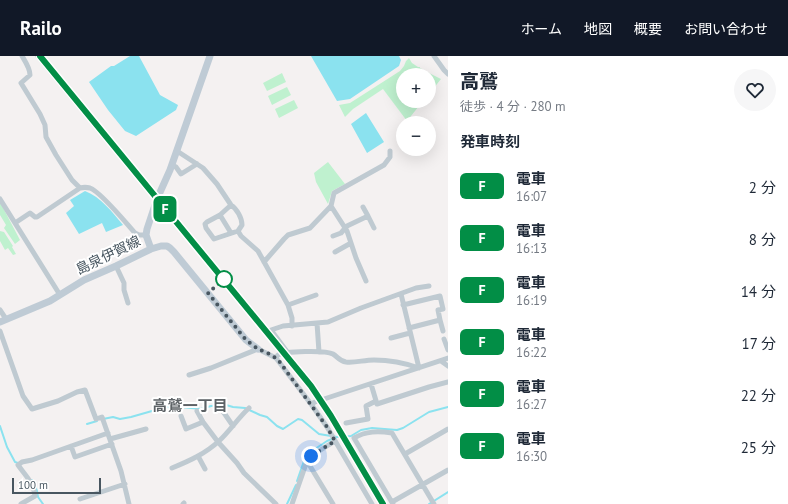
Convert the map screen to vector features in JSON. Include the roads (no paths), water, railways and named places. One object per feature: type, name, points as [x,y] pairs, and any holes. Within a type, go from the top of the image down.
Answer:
[{"type":"main road","name":"島泉伊賀線","points":[[3,321],[50,301],[84,280],[151,249],[146,235],[147,229],[154,207],[172,165],[210,56]]},
{"type":"main road","points":[[151,249],[161,246],[167,246],[170,248],[246,340],[258,349]]},
{"type":"street","points":[[22,56],[30,71],[30,74],[21,83],[45,125],[46,137],[56,155],[72,180],[80,188]]},
{"type":"street","points":[[434,56],[447,70]]},
{"type":"street","points":[[177,151],[203,168],[217,184],[242,220],[242,225],[238,232]]},
{"type":"street","points":[[264,262],[290,234],[310,228],[331,206],[334,193],[384,164],[390,157],[390,151]]},
{"type":"street","points":[[172,165],[176,167],[181,174],[197,164]]},
{"type":"street","points":[[15,223],[30,213],[37,217],[80,188],[89,187],[99,193],[135,234],[146,235]]},
{"type":"street","points":[[0,199],[60,295]]},
{"type":"street","points":[[231,205],[220,215],[207,222],[205,224],[206,228],[214,239],[238,232]]},
{"type":"street","points":[[331,206],[347,231],[366,281]]},
{"type":"street","points":[[363,207],[374,228]]},
{"type":"street","points":[[220,215],[231,233]]},
{"type":"street","points":[[333,236],[341,233],[345,228],[368,216]]},
{"type":"street","points":[[238,232],[258,250],[288,305],[292,318],[292,326]]},
{"type":"street","points":[[335,252],[352,243]]},
{"type":"street","points":[[116,266],[124,283],[124,290],[128,303]]},
{"type":"street","points":[[288,353],[271,330],[328,322],[416,288],[429,286]]},
{"type":"street","points":[[401,294],[419,368]]},
{"type":"street","points":[[288,305],[316,295]]},
{"type":"street","points":[[403,305],[440,296],[443,309],[438,310],[443,331]]},
{"type":"street","points":[[0,310],[3,321]]},
{"type":"street","points":[[391,338],[440,320]]},
{"type":"street","points":[[317,323],[319,352]]},
{"type":"street","points":[[0,331],[23,396],[32,409],[58,401],[85,390],[96,419],[102,417],[125,484],[129,504]]},
{"type":"street","points":[[444,339],[448,350]]},
{"type":"street","points":[[188,375],[211,368],[258,349],[276,358],[327,427],[372,504]]},
{"type":"street","points":[[276,358],[278,355],[288,353],[319,352],[333,354],[341,362],[374,360],[397,362],[419,368]]},
{"type":"street","points":[[311,404],[448,358]]},
{"type":"street","points":[[442,361],[448,366]]},
{"type":"street","points":[[371,384],[377,404],[448,382]]},
{"type":"street","points":[[346,423],[368,419],[366,406],[376,401]]},
{"type":"street","points":[[220,407],[233,426]]},
{"type":"street","points":[[172,468],[198,456],[218,442],[249,408]]},
{"type":"street","points":[[197,411],[203,422],[218,442],[244,473],[276,504]]},
{"type":"street","points":[[181,416],[186,429],[203,422]]},
{"type":"street","points":[[71,446],[75,457],[146,428]]},
{"type":"street","points":[[405,454],[448,429]]},
{"type":"street","points":[[433,502],[423,485],[405,454],[392,433],[373,432],[362,434],[354,438],[393,503],[423,485],[448,470]]},
{"type":"street","points":[[21,504],[35,496],[35,490],[32,483],[18,465],[22,462],[32,460],[108,433]]},
{"type":"street","points":[[292,504],[307,461],[311,456],[335,441]]},
{"type":"street","points":[[198,456],[205,469]]},
{"type":"street","points":[[307,461],[333,504]]},
{"type":"street","points":[[80,499],[125,484]]},
{"type":"water","points":[[130,56],[139,56],[160,95],[178,105],[176,110],[136,136],[125,131],[108,110],[89,82],[111,66],[114,66]]},
{"type":"water","points":[[311,56],[399,56],[401,60],[399,66],[350,99],[337,101]]},
{"type":"water","points":[[366,113],[384,142],[367,153],[351,124]]},
{"type":"water","points":[[85,191],[101,201],[123,225],[106,232],[102,223],[79,234],[66,213],[74,206],[70,200]]},
{"type":"waterway","points":[[103,419],[113,417],[120,419],[131,417],[152,411],[160,406],[201,409],[211,406],[226,405],[245,408],[267,417],[283,429],[298,419],[302,420],[319,434],[337,437]]},
{"type":"waterway","points":[[297,481],[305,458],[309,453],[327,441],[337,437],[351,436],[361,430],[372,428],[397,430],[429,412],[448,407]]},
{"type":"waterway","points":[[87,424],[97,421]]},
{"type":"waterway","points":[[0,426],[7,447],[15,462],[18,463]]},
{"type":"waterway","points":[[32,480],[38,497],[43,504]]},
{"type":"waterway","points":[[287,504],[296,485]]},
{"type":"waterway","points":[[429,504],[448,492]]},
{"type":"railway","points":[[36,56],[309,388],[329,418],[380,504]]},
{"type":"train","name":"F","points":[[40,56],[311,386],[331,416],[383,504]]},
{"type":"district","name":"高鷲一丁目","points":[[190,406]]}]
